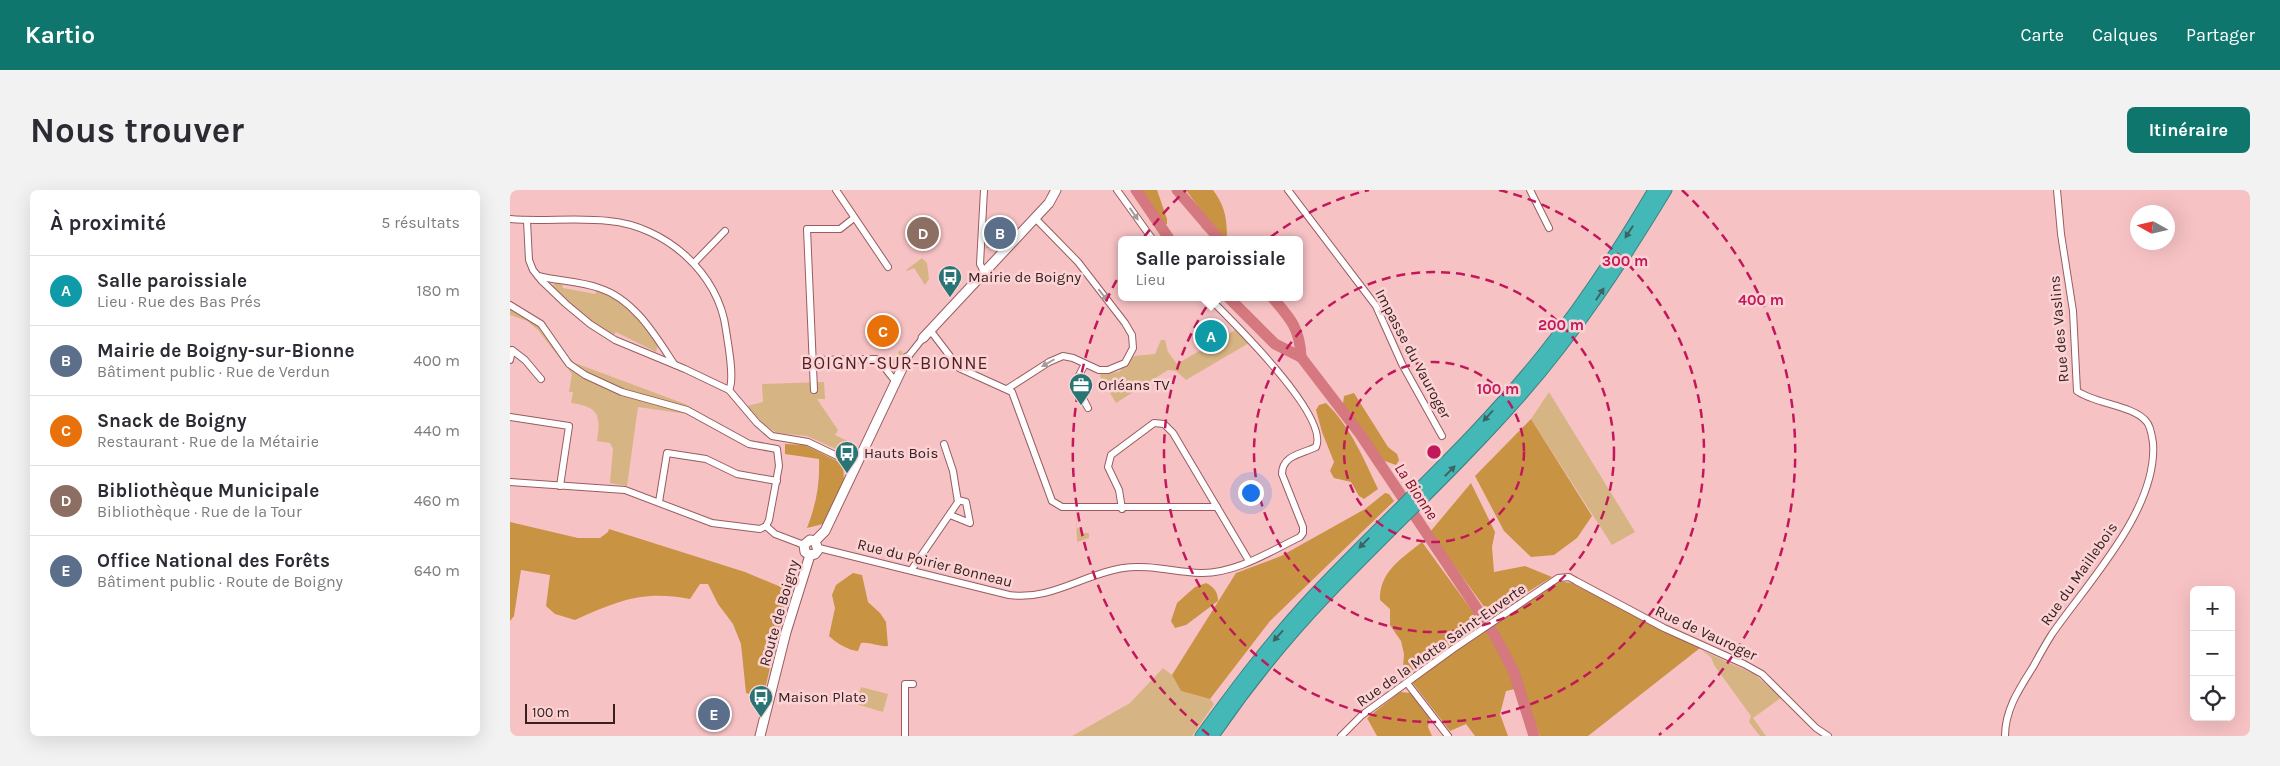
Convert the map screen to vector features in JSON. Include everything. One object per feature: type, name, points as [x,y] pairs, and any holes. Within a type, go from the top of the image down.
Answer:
[{"type":"highway","points":[[1412,502],[1544,353],[1602,274],[1654,190]]},
{"type":"highway","points":[[1201,736],[1239,682],[1323,593],[1412,502],[1492,428],[1574,330],[1634,242],[1666,190]]},
{"type":"highway","points":[[1213,736],[1258,674],[1314,603]]},
{"type":"street","points":[[836,190],[888,267]]},
{"type":"street","points":[[984,190],[980,264],[984,272]]},
{"type":"street","points":[[1117,190],[1150,236]]},
{"type":"street","name":"Impasse du Vauroger","points":[[1288,190],[1376,306],[1402,364],[1442,436]]},
{"type":"street","points":[[1530,190],[1549,228]]},
{"type":"street","name":"Rue des Vaslins","points":[[2057,190],[2061,234],[2074,319],[2077,391],[2134,414],[2147,422]]},
{"type":"street","points":[[804,545],[805,552],[810,555],[815,554],[817,545],[907,358],[930,330],[1035,218],[1056,191]]},
{"type":"street","points":[[814,390],[807,229],[840,229],[854,218]]},
{"type":"street","points":[[1007,389],[1049,362],[1063,356],[1073,358],[1099,370],[1117,367],[1125,362],[1132,352],[1132,335],[1125,322],[1061,244],[1035,218]]},
{"type":"street","points":[[510,219],[527,221],[610,221],[638,227],[671,244],[694,263],[719,302],[726,325],[731,377],[729,390]]},
{"type":"street","points":[[527,221],[529,260],[538,276],[566,304],[611,338],[674,364],[729,390],[757,423],[772,436],[808,442],[856,465]]},
{"type":"street","points":[[694,263],[725,231]]},
{"type":"street","points":[[538,276],[598,287],[629,303],[674,364]]},
{"type":"street","name":"Rue du Poirier Bonneau","points":[[817,545],[1009,594],[1027,596],[1044,593],[1124,568],[1152,567],[1212,572],[1229,569],[1300,537],[1303,533],[1302,527],[1282,474],[1282,467],[1289,458],[1316,446],[1318,439],[1307,412],[1278,372],[1262,352],[1212,301]]},
{"type":"street","points":[[510,305],[541,324],[569,364],[585,374],[622,392],[687,410],[749,444],[777,450],[779,466],[766,526],[760,529],[712,523],[625,490],[510,482]]},
{"type":"street","points":[[930,330],[959,368],[1012,392],[1052,501],[1056,505],[1062,507],[1122,509],[1217,507]]},
{"type":"street","points":[[510,360],[512,350],[525,360],[541,379]]},
{"type":"street","points":[[812,360],[878,359],[895,381]]},
{"type":"street","points":[[1085,364],[1075,383],[1088,408]]},
{"type":"street","points":[[510,417],[569,426],[560,486]]},
{"type":"street","name":"Rue du Maillebois","points":[[2004,736],[2005,720],[2009,708],[2022,685],[2052,635],[2117,546],[2141,502],[2149,481],[2153,451],[2152,436],[2147,422]]},
{"type":"street","points":[[1122,509],[1119,490],[1108,467],[1110,459],[1112,455],[1154,423],[1160,423],[1168,427],[1249,561]]},
{"type":"street","points":[[912,569],[950,516],[958,500],[953,472],[944,444]]},
{"type":"street","points":[[659,502],[667,453],[706,459],[737,474],[777,481]]},
{"type":"street","points":[[950,516],[970,523],[966,502],[958,500]]},
{"type":"street","points":[[766,526],[775,534],[804,545]]},
{"type":"street","points":[[804,545],[808,541],[817,545]]},
{"type":"street","name":"Route de Boigny","points":[[760,736],[786,632],[810,555]]},
{"type":"street","name":"Rue de Vauroger","points":[[1558,578],[1569,577],[1664,628],[1762,674],[1816,728],[1828,736]]},
{"type":"street","name":"Rue de la Motte Saint-Euverte","points":[[1343,735],[1356,720],[1483,628],[1558,578]]},
{"type":"street","points":[[1407,683],[1448,736]]},
{"type":"street","points":[[905,736],[905,684],[912,684]]},
{"type":"shaded area","points":[[1133,190],[1157,190],[1167,224],[1157,226],[1145,211]]},
{"type":"shaded area","points":[[1186,190],[1213,190],[1220,201],[1224,213],[1227,236],[1211,236],[1201,227],[1202,212]]},
{"type":"shaded area","points":[[987,231],[1002,245],[999,248],[986,248]]},
{"type":"shaded area","points":[[922,258],[927,263],[929,279],[925,285],[914,268],[906,270]]},
{"type":"shaded area","points":[[556,283],[562,284],[563,288],[595,294],[598,290],[617,300],[632,313],[658,345],[656,352],[616,332],[613,336],[581,314],[554,289],[553,285]]},
{"type":"shaded area","points":[[510,301],[545,322],[567,356],[575,363],[685,404],[744,440],[771,445],[773,450],[745,446],[687,414],[638,407],[627,486],[610,483],[613,449],[610,443],[597,441],[599,425],[596,414],[587,407],[571,403],[573,392],[569,392],[572,374],[538,330],[527,321],[510,315]]},
{"type":"shaded area","points":[[1237,329],[1249,343],[1186,380],[1176,371],[1168,370],[1116,403],[1100,376],[1101,374],[1119,372],[1134,356],[1155,354],[1161,340],[1165,340],[1168,352],[1177,364]]},
{"type":"shaded area","points":[[901,350],[903,354],[895,368],[891,368],[887,362],[899,356],[898,352]]},
{"type":"shaded area","points":[[824,382],[825,399],[817,399],[838,430],[835,435],[858,446],[852,456],[807,436],[777,433],[765,425],[747,406],[763,402],[762,384]]},
{"type":"shaded area","points":[[1549,392],[1635,532],[1612,545],[1531,419]]},
{"type":"shaded area","points":[[1354,393],[1388,447],[1397,454],[1399,460],[1396,465],[1382,460],[1343,404],[1344,396]]},
{"type":"shaded area","points":[[1326,403],[1349,432],[1378,489],[1364,499],[1359,496],[1351,482],[1334,478],[1330,471],[1334,462],[1322,432],[1316,410],[1319,405]]},
{"type":"shaded area","points":[[1531,419],[1592,516],[1577,538],[1554,555],[1531,557],[1504,531],[1475,476]]},
{"type":"shaded area","points":[[785,444],[805,445],[843,464],[844,480],[823,524],[807,528],[817,494],[819,459],[785,454]]},
{"type":"shaded area","points":[[1471,483],[1495,532],[1492,547],[1494,572],[1525,566],[1552,577],[1490,615],[1430,532]]},
{"type":"shaded area","points":[[1385,493],[1389,494],[1394,501],[1270,621],[1210,699],[1181,691],[1172,675],[1236,573],[1281,556],[1365,509]]},
{"type":"shaded area","points":[[1076,513],[1077,528],[1082,530],[1083,533],[1089,533],[1089,538],[1077,542]]},
{"type":"shaded area","points":[[510,522],[578,538],[600,538],[609,529],[745,572],[788,590],[763,698],[746,693],[741,644],[733,624],[718,604],[708,584],[700,584],[690,599],[658,596],[631,599],[604,607],[575,620],[555,614],[546,606],[550,575],[521,570],[514,616],[510,621]]},
{"type":"shaded area","points":[[1422,542],[1481,623],[1406,675],[1403,668],[1404,654],[1401,641],[1390,625],[1390,609],[1380,600],[1381,590],[1383,581],[1393,566]]},
{"type":"shaded area","points":[[853,573],[862,575],[868,602],[880,613],[886,622],[888,646],[861,643],[858,651],[854,651],[842,646],[829,636],[835,608],[832,595],[836,585]]},
{"type":"shaded area","points":[[1552,580],[1571,583],[1700,648],[1588,736],[1540,736],[1491,626]]},
{"type":"shaded area","points":[[1206,583],[1215,590],[1218,601],[1186,625],[1175,628],[1171,621],[1177,603],[1195,587]]},
{"type":"shaded area","points":[[1486,628],[1510,673],[1515,689],[1506,691],[1500,714],[1508,736],[1475,736],[1466,724],[1450,731],[1412,682]]},
{"type":"shaded area","points":[[1701,650],[1754,674],[1782,697],[1753,718],[1766,736],[1760,736],[1749,722],[1751,716],[1714,665],[1711,657]]},
{"type":"shaded area","points":[[1163,668],[1172,675],[1181,691],[1210,699],[1214,704],[1192,736],[1072,736],[1130,703]]},
{"type":"shaded area","points":[[861,687],[888,694],[883,712],[856,704]]},
{"type":"shaded area","points":[[1400,692],[1410,693],[1431,713],[1428,727],[1432,736],[1377,736],[1367,718]]},
{"type":"waterway","name":"La Bionne","points":[[1136,190],[1167,236]]},
{"type":"waterway","points":[[1177,190],[1217,236]]},
{"type":"waterway","name":"La Bionne","points":[[1232,301],[1275,344],[1301,357],[1360,434],[1494,634],[1514,672],[1534,736]]},
{"type":"waterway","points":[[1275,301],[1293,324],[1299,338],[1301,357]]},
{"type":"place","name":"Bibliothèque Municipale","points":[[923,233]]},
{"type":"place","name":"Mairie de Boigny-sur-Bionne","points":[[1000,233]]},
{"type":"place","name":"Mairie de Boigny","points":[[950,298]]},
{"type":"place","name":"Snack de Boigny","points":[[883,331]]},
{"type":"place","name":"Salle paroissiale","points":[[1211,336]]},
{"type":"place","name":"Orléans TV","points":[[1081,406]]},
{"type":"place","name":"Hauts Bois","points":[[847,474]]},
{"type":"place","name":"Office National des Forêts","points":[[714,714]]},
{"type":"place","name":"Maison Plate","points":[[761,718]]},
{"type":"district","name":"BOIGNY-SUR-BIONNE","points":[[895,363]]}]
